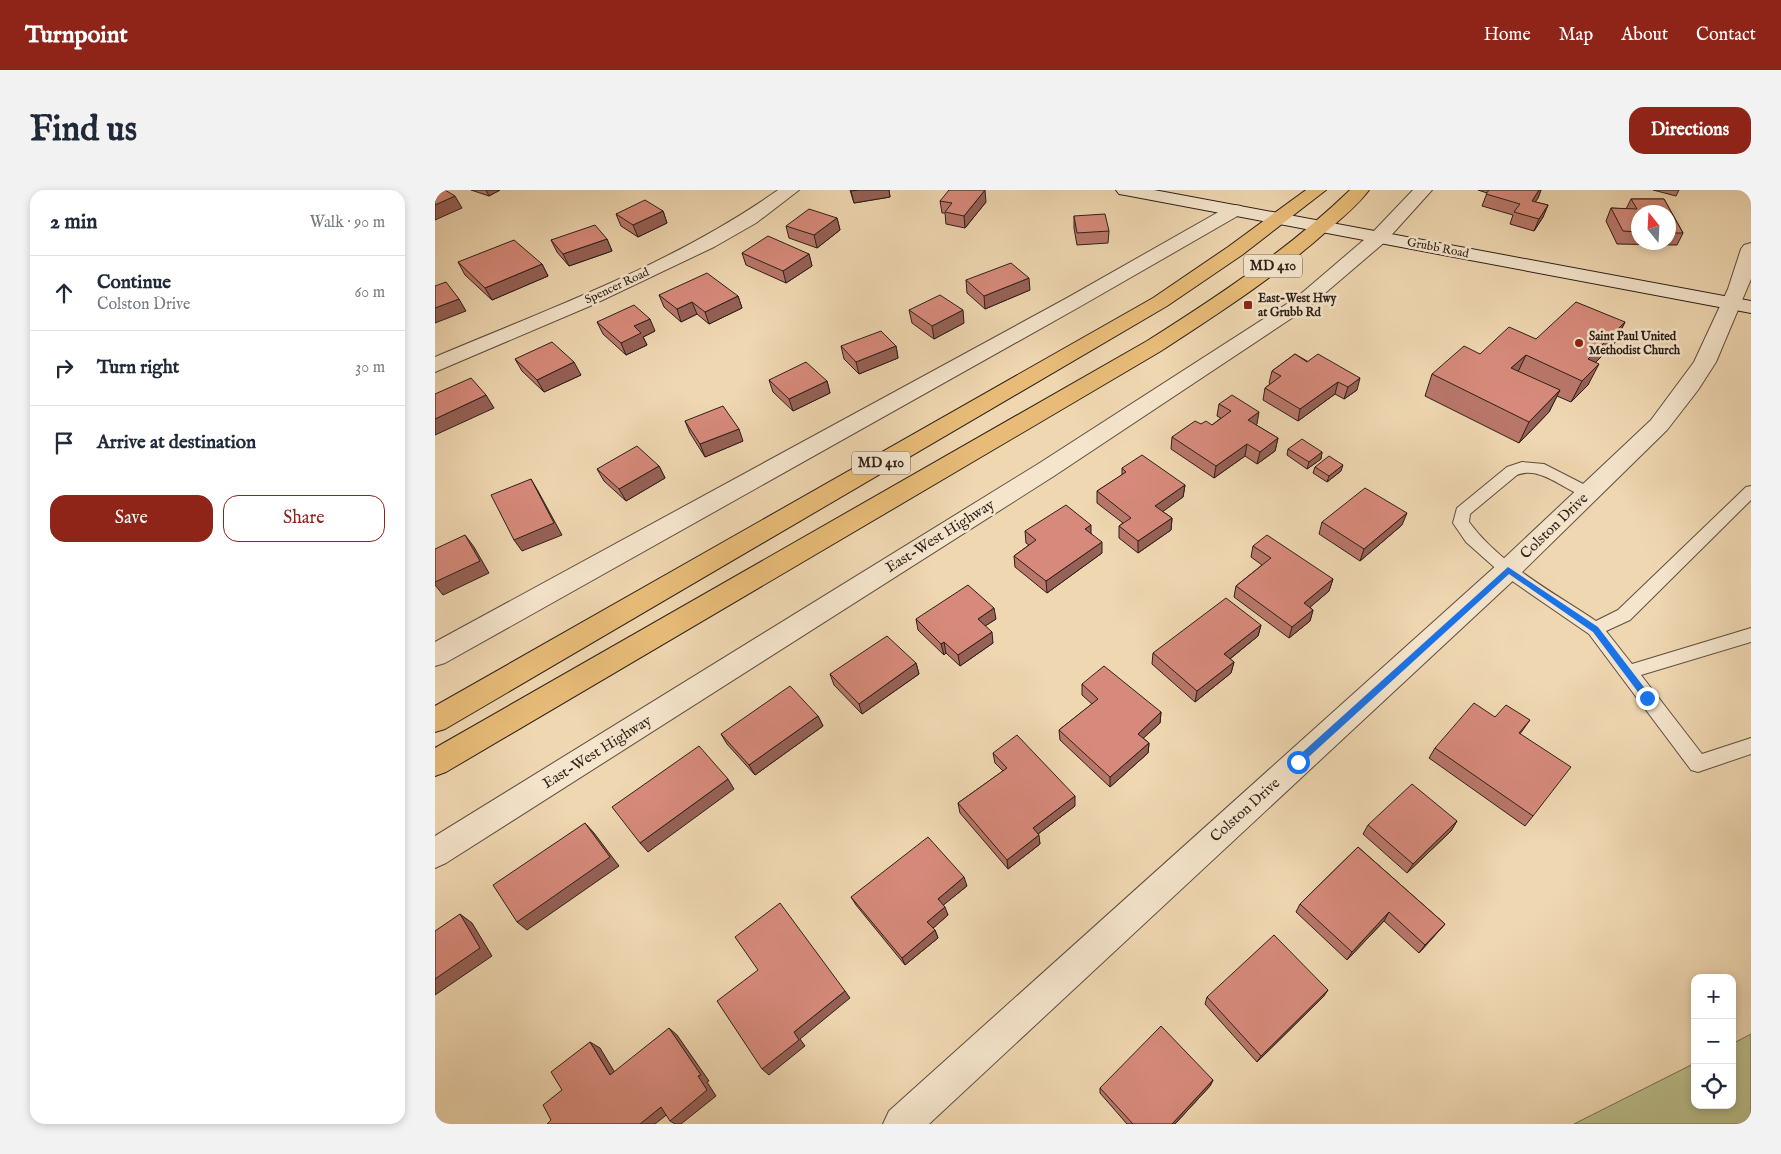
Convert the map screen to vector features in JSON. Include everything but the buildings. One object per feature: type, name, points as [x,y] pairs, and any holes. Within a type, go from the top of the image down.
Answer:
[{"type":"main road","name":"MD 410","points":[[435,720],[1160,302],[1281,218],[1317,190]]},
{"type":"main road","name":"MD 410","points":[[435,763],[1154,346],[1244,287],[1320,227],[1360,190]]},
{"type":"street","name":"Spencer Road","points":[[435,365],[583,302],[707,243],[749,218],[790,190]]},
{"type":"street","name":"Grubb Road","points":[[1125,190],[1741,305]]},
{"type":"street","name":"East-West Highway","points":[[435,853],[1046,470],[1303,302],[1379,237],[1423,190]]},
{"type":"street","points":[[435,655],[1065,307],[1235,210]]},
{"type":"street","name":"Colston Drive","points":[[902,1124],[1508,570],[1659,424],[1690,386],[1741,305],[1751,249]]},
{"type":"lane","points":[[1588,493],[1539,468],[1522,467],[1512,471],[1463,512],[1461,523],[1472,538],[1508,570],[1595,630],[1697,764],[1751,746]]},
{"type":"lane","points":[[1595,630],[1624,615],[1751,491]]},
{"type":"lane","points":[[1628,672],[1751,635]]},
{"type":"green space","points":[[1751,1034],[1751,1124],[1574,1124],[1691,1065],[1691,1109],[1736,1109],[1736,1042]]},
{"type":"place","name":"East-West Hwy at Grubb Rd","points":[[1248,305]]},
{"type":"place","name":"Saint Paul United Methodist Church","points":[[1579,343]]},
{"type":"route","points":[[1298,762],[1508,570],[1595,630],[1647,698]]}]
